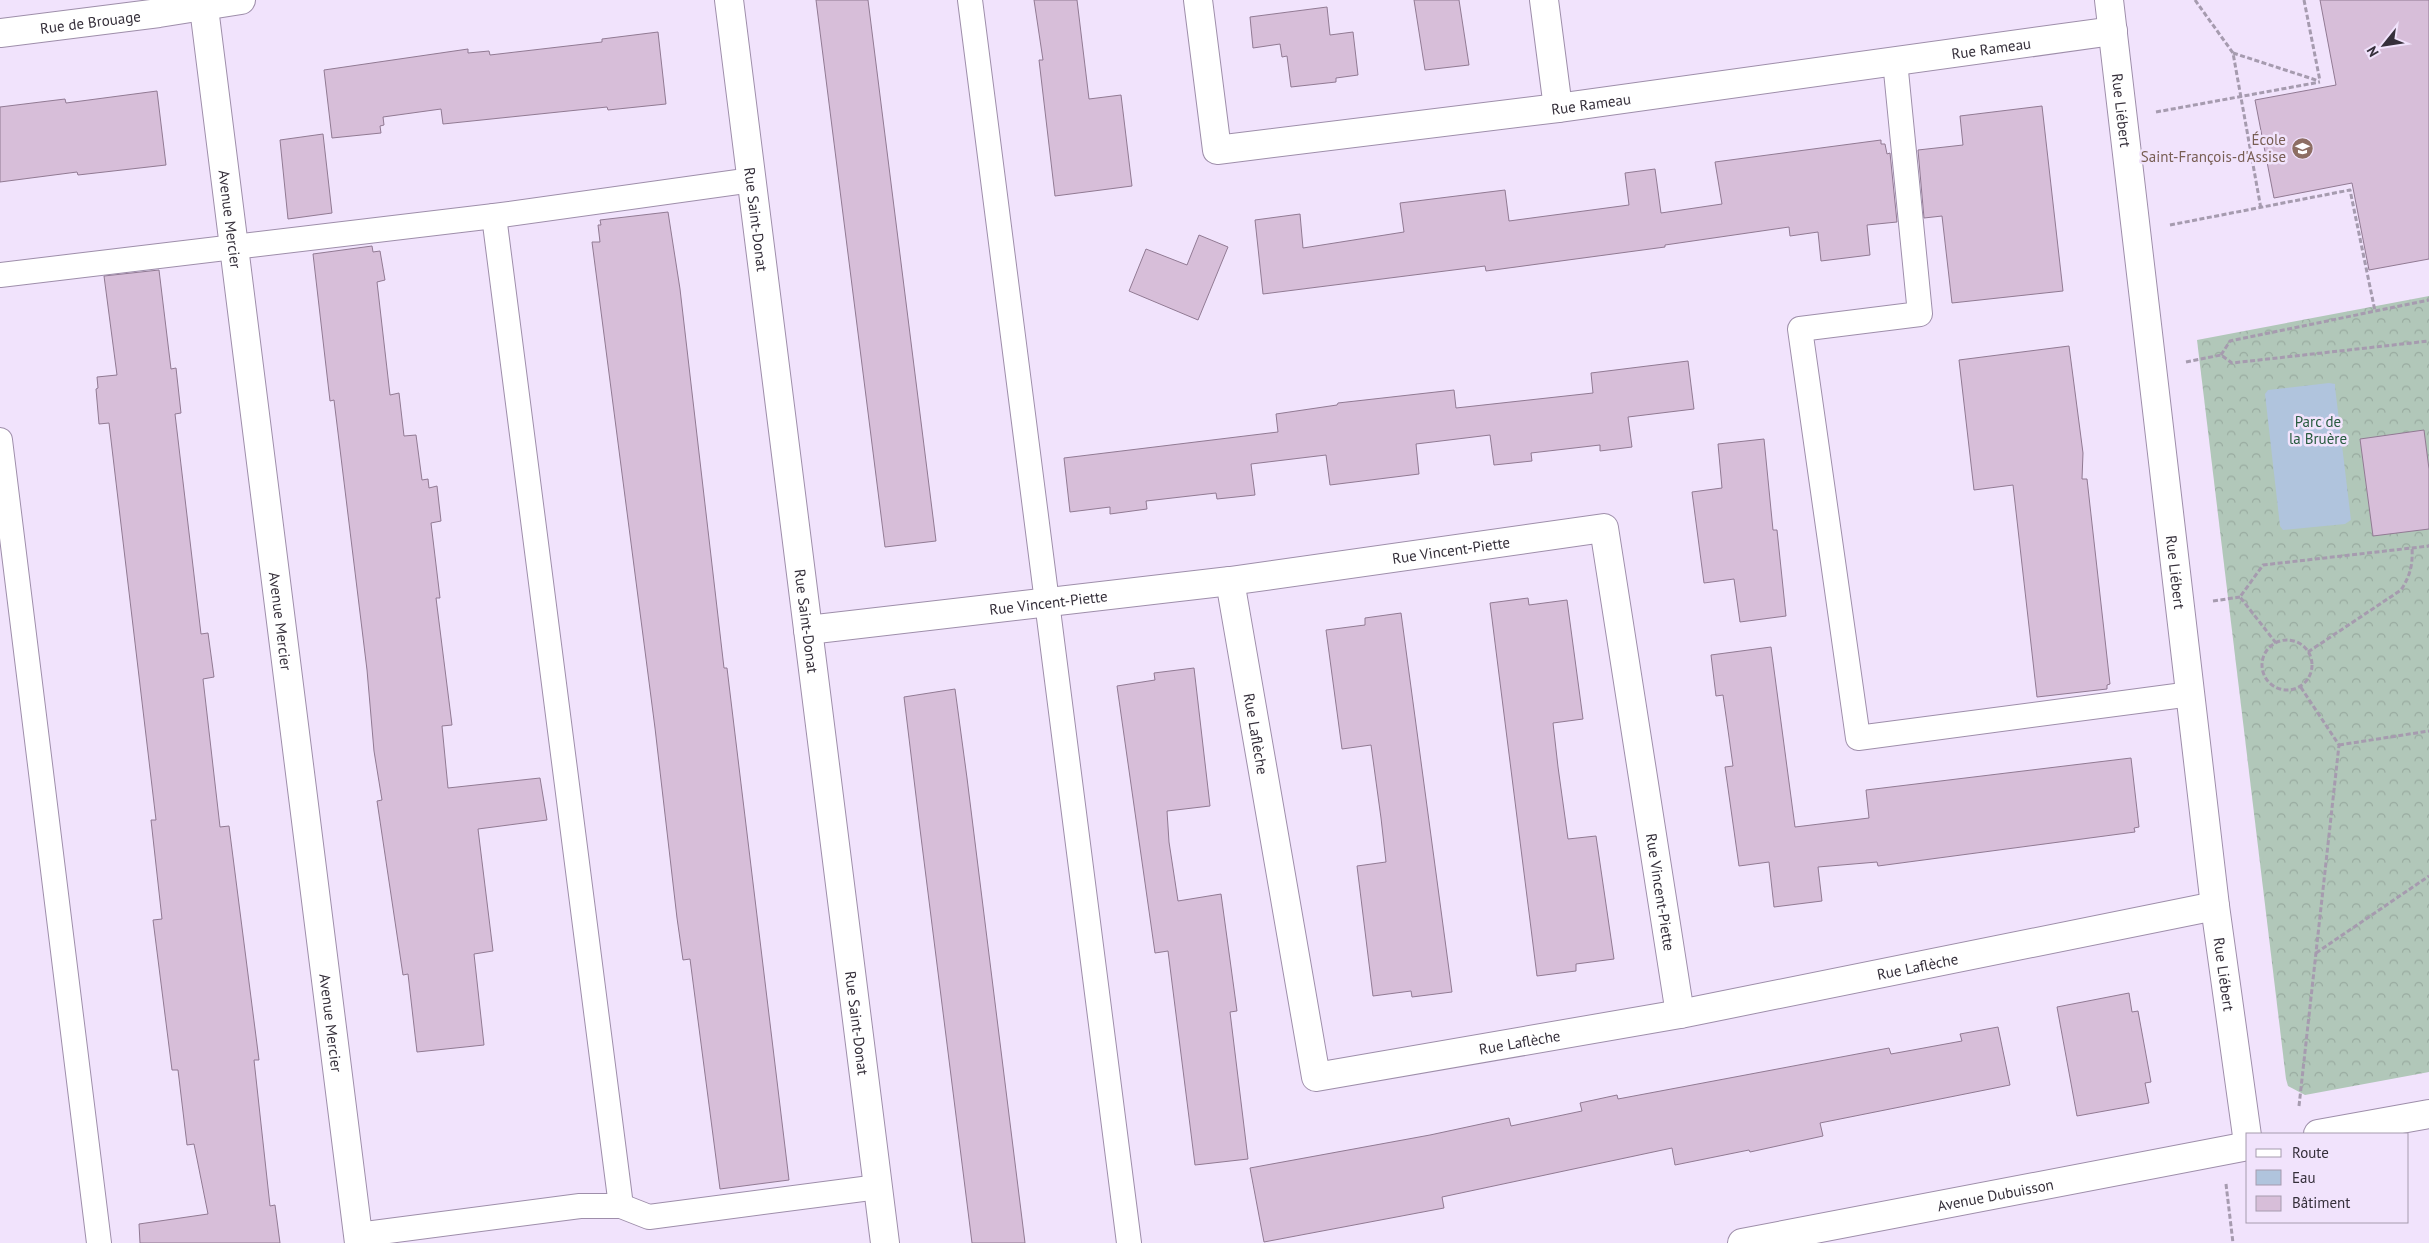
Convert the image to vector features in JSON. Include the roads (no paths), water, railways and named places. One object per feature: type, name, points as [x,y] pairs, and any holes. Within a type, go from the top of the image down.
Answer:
[{"type":"street","name":"Rue de Brouage","points":[[0,33],[159,13],[203,2],[241,0]]},
{"type":"street","name":"Rue Saint-Donat","points":[[729,0],[885,1243]]},
{"type":"street","name":"Rue Rameau","points":[[1198,0],[1217,150],[1558,108],[2113,31]]},
{"type":"street","points":[[1544,0],[1558,108]]},
{"type":"street","name":"Rue Liébert","points":[[2109,0],[2215,906],[2246,1133]]},
{"type":"street","name":"Avenue Mercier","points":[[203,2],[358,1239]]},
{"type":"street","name":"Rue Vincent-Piette","points":[[808,630],[1230,581],[1604,528],[1680,1014]]},
{"type":"street","name":"Rue Laflèche","points":[[1230,581],[1316,1077],[1680,1014],[2215,906]]},
{"type":"street","points":[[2324,1133],[2429,1114]]},
{"type":"street","name":"Avenue Dubuisson","points":[[1742,1243],[2246,1145]]},
{"type":"lane","points":[[970,0],[1129,1243]]},
{"type":"lane","points":[[1895,61],[1920,314],[1800,329],[1858,738],[2191,694]]},
{"type":"lane","points":[[0,275],[494,216],[752,180]]},
{"type":"lane","points":[[494,216],[621,1206]]},
{"type":"lane","points":[[0,440],[100,1243]]},
{"type":"lane","points":[[358,1239],[580,1206],[621,1206],[649,1217],[878,1187]]},
{"type":"water","points":[[2329,383],[2335,384],[2351,520],[2345,524],[2283,530],[2280,526],[2265,394],[2268,390]]},
{"type":"place","name":"École Saint-François-d'Assise","points":[[2302,148]]},
{"type":"park label","name":"Parc de la Bruère","points":[[2318,430]]}]
